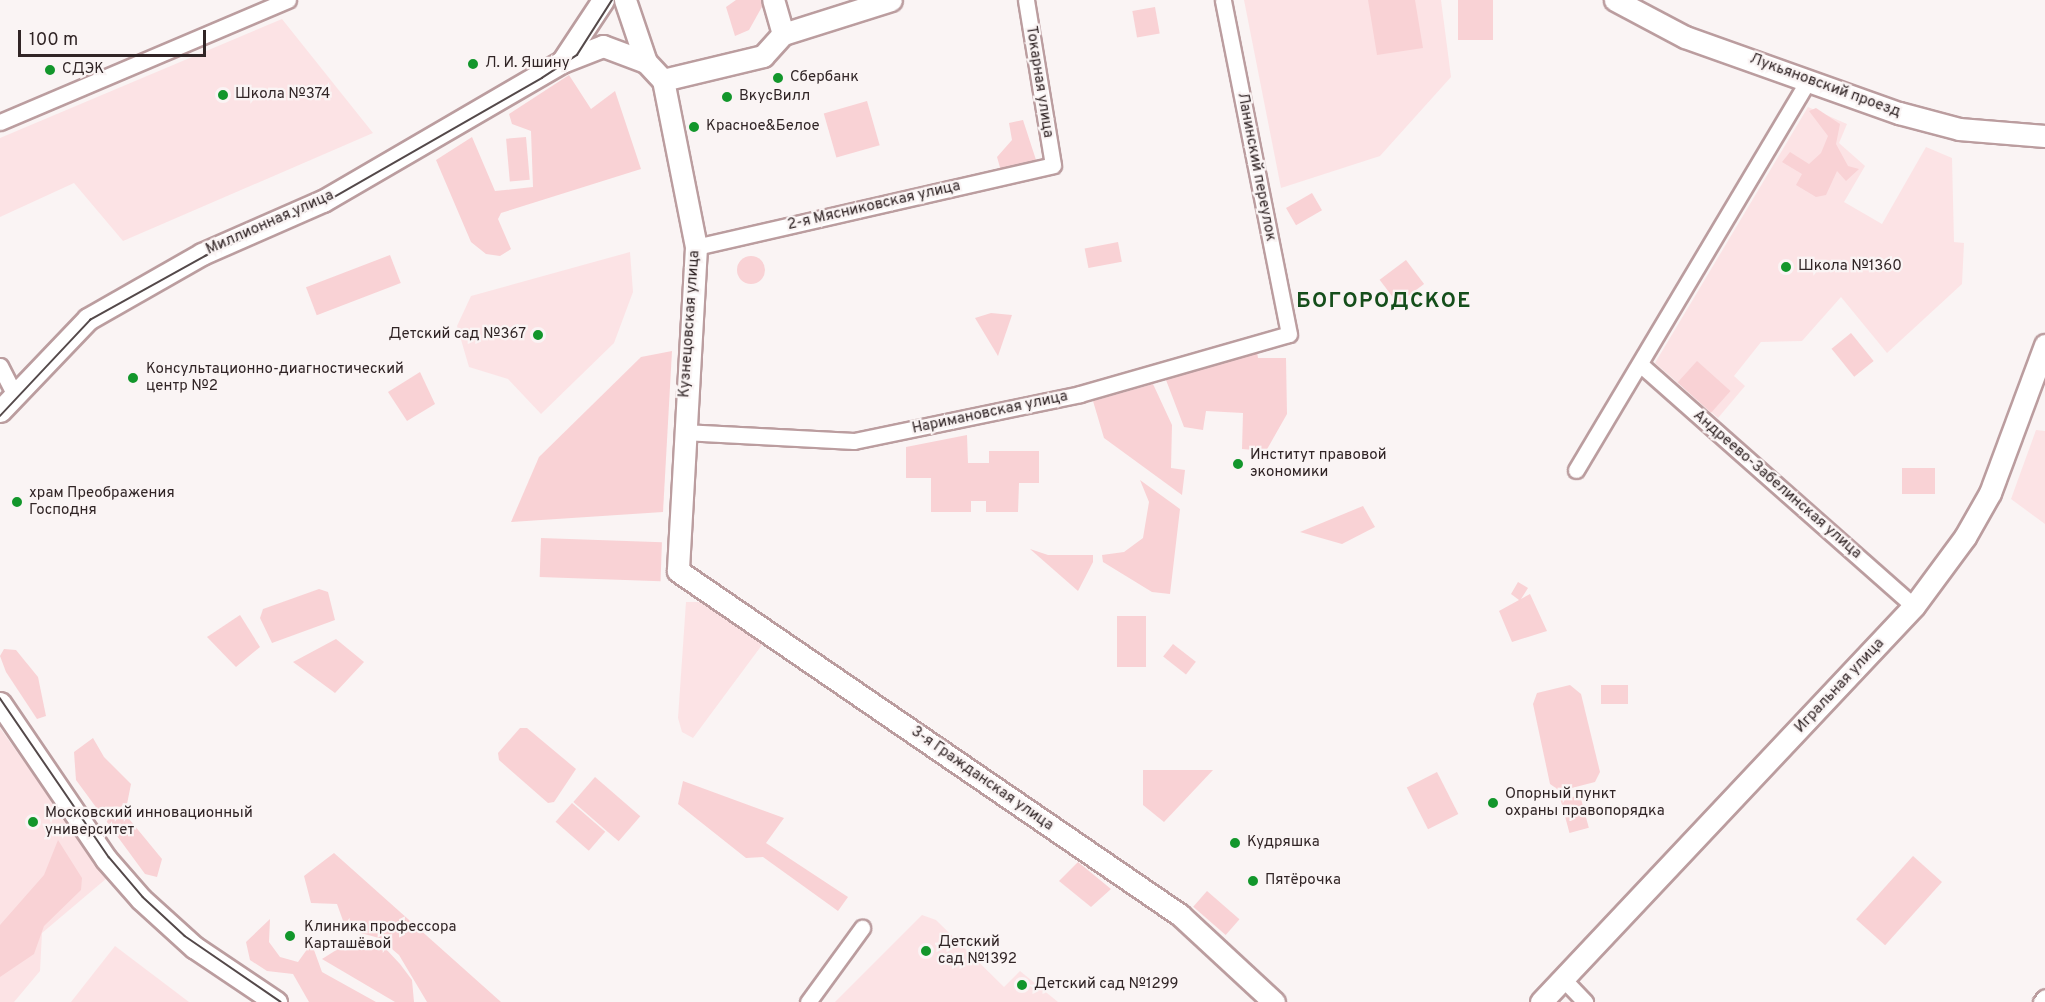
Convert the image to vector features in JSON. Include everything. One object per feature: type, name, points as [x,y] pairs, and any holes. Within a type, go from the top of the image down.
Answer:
[{"type":"street","points":[[0,122],[288,0]]},
{"type":"street","name":"Миллионная улица","points":[[562,62],[603,0]]},
{"type":"street","points":[[625,0],[646,62]]},
{"type":"street","points":[[773,0],[783,34]]},
{"type":"street","points":[[663,80],[763,56],[783,34],[891,0]]},
{"type":"street","name":"Токарная улица","points":[[1026,0],[1053,165]]},
{"type":"street","name":"Ланинский переулок","points":[[1223,0],[1289,334]]},
{"type":"street","name":"Лукьяновский проезд","points":[[1615,0],[1685,37],[1808,81],[1959,129],[2045,136]]},
{"type":"street","name":"Миллионная улица","points":[[0,411],[98,312],[202,254],[323,201],[562,62],[603,46],[646,62],[663,80]]},
{"type":"street","name":"Кузнецовская улица","points":[[663,80],[696,247],[683,432],[678,571]]},
{"type":"street","points":[[1576,470],[1808,81]]},
{"type":"street","name":"2-я Мясниковская улица","points":[[696,247],[1053,165]]},
{"type":"street","name":"Наримановская улица","points":[[683,432],[854,441],[1092,392],[1289,334]]},
{"type":"street","name":"Игральная улица","points":[[1541,1002],[1565,981],[1914,606],[1985,502],[2045,345]]},
{"type":"street","name":"Андреево-Забелинская улица","points":[[1640,364],[1914,606]]},
{"type":"street","points":[[0,366],[15,395]]},
{"type":"street","name":"3-я Гражданская улица","points":[[678,571],[1180,915],[1274,1002]]},
{"type":"street","points":[[0,703],[106,859],[141,899],[194,947],[276,1002]]},
{"type":"street","points":[[808,1002],[862,928]]},
{"type":"street","points":[[1565,981],[1585,1002]]},
{"type":"street","points":[[2041,1002],[2045,997]]},
{"type":"shaded area","points":[[736,0],[763,0],[763,5],[749,30],[735,36],[726,7]]},
{"type":"shaded area","points":[[1244,0],[1441,0],[1451,77],[1380,156],[1281,188]]},
{"type":"shaded area","points":[[1368,0],[1415,0],[1423,48],[1377,55]]},
{"type":"shaded area","points":[[1458,0],[1493,0],[1493,40],[1458,40]]},
{"type":"shaded area","points":[[1155,7],[1160,34],[1137,38],[1132,11]]},
{"type":"shaded area","name":"Школа №374","points":[[282,19],[373,133],[123,241],[74,183],[0,217],[0,138]]},
{"type":"shaded area","points":[[569,75],[591,109],[615,91],[641,169],[501,213],[498,219],[511,249],[500,256],[486,254],[471,242],[436,160],[472,137],[495,191],[533,187],[531,131],[512,124],[509,114]]},
{"type":"shaded area","points":[[867,101],[880,145],[836,158],[824,113]]},
{"type":"shaded area","name":"Школа №1360","points":[[1808,107],[1847,124],[1839,143],[1865,166],[1844,202],[1882,224],[1926,147],[1952,158],[1954,242],[1964,243],[1962,284],[1887,353],[1841,297],[1802,341],[1761,342],[1734,376],[1745,386],[1718,418],[1655,363]]},
{"type":"shaded area","points":[[1816,108],[1840,124],[1836,144],[1848,166],[1859,169],[1846,181],[1837,171],[1826,195],[1816,197],[1796,185],[1802,174],[1782,162],[1790,152],[1809,164],[1821,153],[1828,136],[1809,111]]},
{"type":"shaded area","points":[[1023,120],[1037,163],[1001,171],[997,157],[1012,140],[1009,123]]},
{"type":"shaded area","points":[[526,137],[530,180],[510,182],[506,139]]},
{"type":"shaded area","points":[[1312,193],[1322,210],[1296,225],[1286,208]]},
{"type":"shaded area","points":[[1118,242],[1122,262],[1088,268],[1085,248]]},
{"type":"shaded area","name":"Детский сад №367","points":[[630,252],[633,292],[614,343],[541,414],[508,379],[469,367],[457,326],[471,296]]},
{"type":"shaded area","points":[[390,255],[401,283],[317,315],[306,287]]},
{"type":"shaded area","points":[[751,256],[761,260],[765,270],[761,280],[751,284],[741,280],[737,270],[741,260]]},
{"type":"shaded area","points":[[1406,260],[1424,284],[1398,304],[1380,280]]},
{"type":"shaded area","points":[[991,313],[1012,315],[998,356],[975,318]]},
{"type":"shaded area","points":[[1851,333],[1874,361],[1854,377],[1832,349]]},
{"type":"shaded area","points":[[672,351],[663,512],[511,522],[539,457],[641,357]]},
{"type":"shaded area","points":[[1257,352],[1258,358],[1286,358],[1287,414],[1266,451],[1242,449],[1243,413],[1206,411],[1203,430],[1184,427],[1166,380]]},
{"type":"shaded area","points":[[1697,361],[1730,391],[1711,413],[1678,383]]},
{"type":"shaded area","points":[[420,372],[435,404],[407,421],[388,392]]},
{"type":"shaded area","points":[[1153,384],[1172,425],[1171,468],[1185,470],[1182,495],[1104,438],[1093,401]]},
{"type":"shaded area","points":[[2036,430],[2045,431],[2045,524],[2011,499]]},
{"type":"shaded area","points":[[967,435],[968,463],[989,463],[989,451],[1039,451],[1039,483],[1019,483],[1018,512],[986,512],[986,501],[971,501],[971,512],[931,512],[931,478],[906,478],[906,447]]},
{"type":"shaded area","points":[[1902,468],[1935,468],[1935,494],[1902,494]]},
{"type":"shaded area","points":[[1140,480],[1180,509],[1170,594],[1152,592],[1103,562],[1102,555],[1124,552],[1143,538],[1149,502]]},
{"type":"shaded area","points":[[1363,506],[1375,527],[1342,544],[1300,532]]},
{"type":"shaded area","points":[[541,538],[662,542],[661,581],[540,577]]},
{"type":"shaded area","points":[[1030,549],[1048,555],[1093,555],[1093,562],[1078,591]]},
{"type":"shaded area","points":[[1518,582],[1528,588],[1521,599],[1530,594],[1547,631],[1512,642],[1499,611],[1519,600],[1511,594]]},
{"type":"shaded area","points":[[319,589],[328,592],[335,620],[272,643],[260,618],[263,609]]},
{"type":"shaded area","points":[[686,602],[704,602],[765,641],[693,738],[682,732],[678,718]]},
{"type":"shaded area","points":[[240,615],[260,647],[236,667],[207,637]]},
{"type":"shaded area","points":[[1117,616],[1146,616],[1146,667],[1117,667]]},
{"type":"shaded area","points":[[336,639],[364,662],[335,693],[293,662]]},
{"type":"shaded area","points":[[1173,644],[1196,662],[1186,674],[1163,657]]},
{"type":"shaded area","points":[[4,649],[16,650],[38,677],[46,716],[37,719],[6,672],[0,656]]},
{"type":"shaded area","points":[[1570,685],[1581,694],[1600,772],[1595,782],[1560,791],[1550,784],[1533,704],[1537,693]]},
{"type":"shaded area","points":[[1601,685],[1628,685],[1628,704],[1601,704]]},
{"type":"shaded area","name":"Московский инновационный университет","points":[[0,728],[107,878],[42,933],[40,971],[14,1002],[0,1002]]},
{"type":"shaded area","points":[[520,728],[527,728],[576,769],[554,802],[548,803],[499,760],[498,753]]},
{"type":"shaded area","points":[[93,738],[104,757],[131,784],[125,814],[162,859],[157,877],[145,874],[76,780],[74,752]]},
{"type":"shaded area","points":[[1143,770],[1213,770],[1164,822],[1143,805]]},
{"type":"shaded area","points":[[1437,772],[1458,814],[1428,829],[1407,787]]},
{"type":"shaded area","points":[[595,777],[640,816],[619,841],[573,802]]},
{"type":"shaded area","points":[[683,781],[784,818],[766,843],[848,897],[838,911],[763,857],[746,858],[678,804]]},
{"type":"shaded area","points":[[1580,795],[1589,828],[1569,833],[1561,800]]},
{"type":"shaded area","points":[[572,803],[605,832],[589,851],[556,822]]},
{"type":"shaded area","points":[[58,840],[82,878],[81,890],[44,926],[34,954],[0,977],[0,925],[44,875]]},
{"type":"shaded area","points":[[334,853],[501,1002],[427,1002],[399,955],[379,938],[346,929],[337,904],[311,903],[304,876]]},
{"type":"shaded area","points":[[1913,856],[1942,882],[1885,945],[1856,919]]},
{"type":"shaded area","points":[[1078,862],[1111,889],[1091,907],[1059,881]]},
{"type":"shaded area","points":[[1207,891],[1239,919],[1226,935],[1193,907]]},
{"type":"shaded area","name":"Детский сад №1392","points":[[922,915],[936,920],[1004,987],[1020,971],[1058,1002],[835,1002]]},
{"type":"shaded area","points":[[270,919],[269,942],[280,957],[298,962],[308,948],[314,950],[322,972],[376,1002],[309,1002],[293,974],[267,971],[250,960],[246,942]]},
{"type":"shaded area","points":[[366,941],[385,948],[400,964],[412,980],[414,1002],[395,1002],[322,959],[349,942]]},
{"type":"shaded area","points":[[115,946],[189,1002],[71,1002]]},
{"type":"tram line","points":[[0,416],[90,320],[205,256],[324,203],[542,78],[577,55],[612,0]]},
{"type":"tram line","points":[[0,698],[109,857],[143,897],[185,936],[281,1002]]},
{"type":"place","name":"Л. И. Яшину","points":[[473,64]]},
{"type":"place","name":"СДЭК","points":[[50,70]]},
{"type":"place","name":"Сбербанк","points":[[778,78]]},
{"type":"place","name":"Школа №374","points":[[223,95]]},
{"type":"place","name":"ВкусВилл","points":[[727,97]]},
{"type":"place","name":"Красное&Белое","points":[[694,127]]},
{"type":"place","name":"Школа №1360","points":[[1786,267]]},
{"type":"place","name":"Детский сад №367","points":[[538,335]]},
{"type":"place","name":"Консультационно-диагностический центр №2","points":[[133,378]]},
{"type":"place","name":"Институт правовой экономики","points":[[1238,464]]},
{"type":"place","name":"храм Преображения Господня","points":[[17,502]]},
{"type":"place","name":"Опорный пункт охраны правопорядка","points":[[1493,803]]},
{"type":"place","name":"Московский инновационный университет","points":[[33,822]]},
{"type":"place","name":"Кудряшка","points":[[1235,843]]},
{"type":"place","name":"Пятёрочка","points":[[1253,881]]},
{"type":"place","name":"Клиника профессора Карташёвой","points":[[290,936]]},
{"type":"place","name":"Детский сад №1392","points":[[926,951]]},
{"type":"place","name":"Детский сад №1299","points":[[1022,985]]},
{"type":"district","name":"БОГОРОДСКОЕ","points":[[1384,302]]}]
